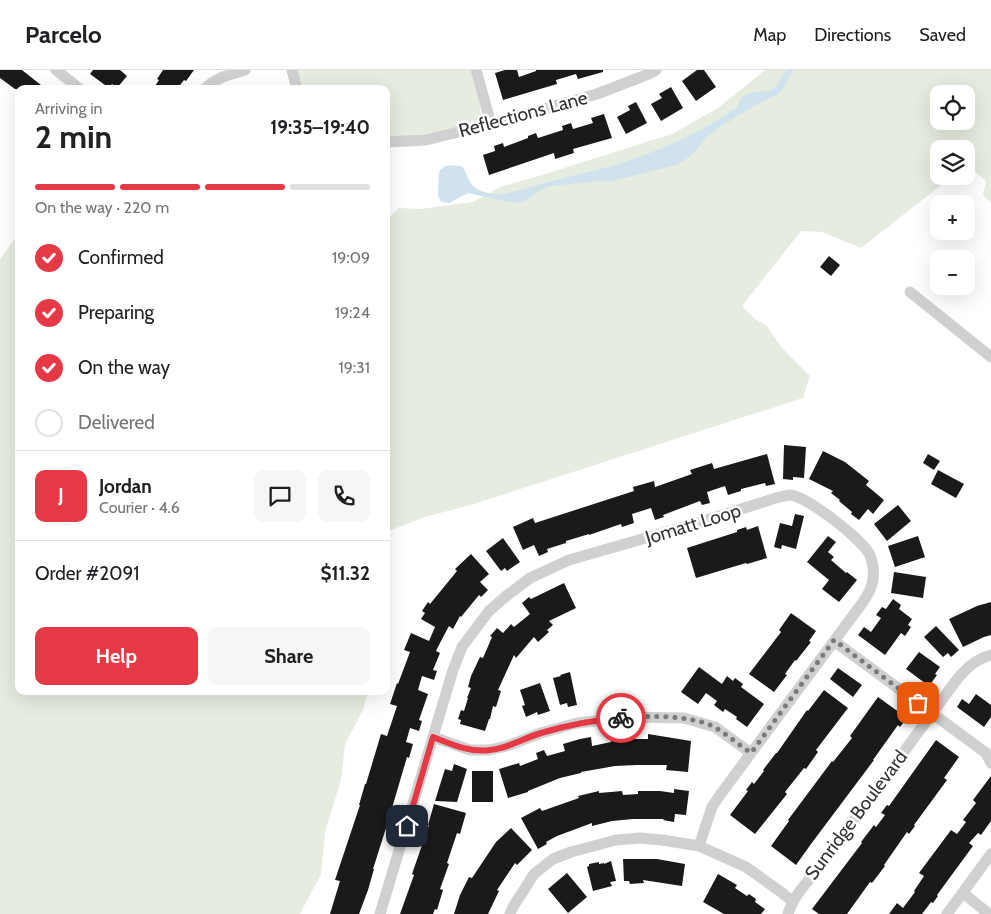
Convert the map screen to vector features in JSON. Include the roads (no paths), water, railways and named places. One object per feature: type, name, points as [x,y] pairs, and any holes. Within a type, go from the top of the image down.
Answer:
[{"type":"street","points":[[208,85],[220,78],[245,70]]},
{"type":"street","points":[[292,70],[296,85]]},
{"type":"street","points":[[476,70],[491,124]]},
{"type":"street","name":"Reflections Lane","points":[[390,142],[426,140],[491,124],[597,94],[656,70]]},
{"type":"street","points":[[61,72],[76,85]]},
{"type":"street","points":[[910,292],[991,357]]},
{"type":"street","name":"Jomatt Loop","points":[[380,914],[453,670],[462,647],[489,611],[518,586],[542,571],[569,560],[791,495],[811,504],[859,540],[871,556],[874,575],[873,584],[870,591],[712,808],[699,846]]},
{"type":"street","points":[[834,640],[989,756]]},
{"type":"street","name":"Sunridge Boulevard","points":[[788,914],[792,901],[817,870],[958,678],[970,664],[991,655]]},
{"type":"street","points":[[433,737],[470,750],[489,750],[577,723],[631,717],[684,718],[715,727],[751,753]]},
{"type":"street","points":[[510,914],[512,907],[534,874],[553,859],[571,852],[616,840],[640,838],[699,846],[746,867],[792,901]]},
{"type":"street","points":[[947,914],[991,854]]},
{"type":"street","points":[[963,893],[989,914]]},
{"type":"water","points":[[787,70],[793,70],[783,89],[778,94],[718,128],[708,136],[691,156],[676,165],[613,181],[550,186],[519,203],[468,193],[449,203],[441,202],[438,195],[439,172],[447,166],[463,167],[473,186],[480,190],[488,193],[505,194],[640,157],[679,141],[708,126],[738,107],[741,98],[749,93],[773,90]]}]
